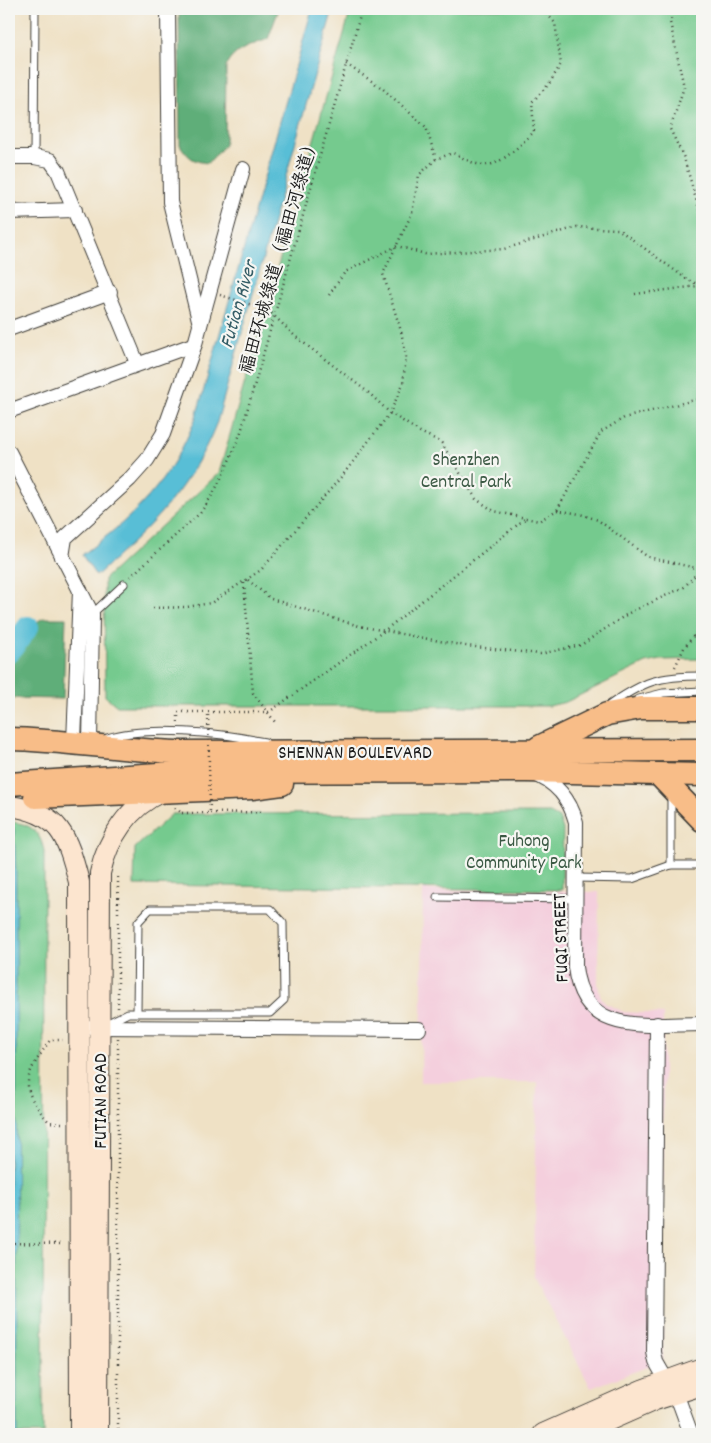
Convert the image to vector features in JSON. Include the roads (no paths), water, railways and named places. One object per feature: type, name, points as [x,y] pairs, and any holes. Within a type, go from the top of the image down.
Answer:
[{"type":"main road","points":[[525,761],[552,742],[599,717],[641,708],[702,708]]},
{"type":"main road","name":"SHENNAN BOULEVARD","points":[[9,739],[82,743],[125,750],[302,750],[525,761],[665,782],[702,775]]},
{"type":"main road","name":"SHENNAN BOULEVARD","points":[[9,784],[188,772],[325,772],[702,750]]},
{"type":"main road","points":[[9,798],[275,786],[325,772]]},
{"type":"main road","points":[[665,782],[702,820]]},
{"type":"main road","name":"FUTIAN ROAD","points":[[98,1434],[104,1025],[100,888],[104,859],[110,843],[139,805],[162,792]]},
{"type":"main road","name":"FUTIAN ROAD","points":[[9,806],[27,808],[49,818],[63,836],[75,865],[79,882],[104,1025],[80,1434]]},
{"type":"main road","points":[[578,1434],[702,1368]]},
{"type":"main road","points":[[543,1434],[670,1386],[702,1385]]},
{"type":"street","points":[[168,9],[170,202],[200,324]]},
{"type":"street","points":[[9,157],[34,157],[50,160],[58,171],[138,363]]},
{"type":"street","points":[[62,557],[65,538],[130,479],[147,460],[162,434],[195,344],[243,169]]},
{"type":"street","points":[[9,212],[75,210]]},
{"type":"street","points":[[9,329],[110,292]]},
{"type":"street","points":[[9,411],[195,344]]},
{"type":"street","points":[[9,452],[92,614],[82,743]]},
{"type":"street","points":[[80,589],[78,608],[82,743]]},
{"type":"street","name":"FUQI STREET","points":[[525,761],[540,776],[555,786],[572,810],[577,829],[575,967],[576,980],[584,999],[595,1012],[604,1017],[625,1022],[702,1024]]},
{"type":"street","points":[[656,1024],[654,1352],[656,1362],[670,1386],[691,1434]]},
{"type":"street","points":[[104,1025],[420,1029]]},
{"type":"lane","points":[[34,157],[35,9]]},
{"type":"lane","points":[[92,614],[124,584]]},
{"type":"lane","points":[[599,717],[622,697],[651,681],[673,676],[702,676]]},
{"type":"lane","points":[[599,717],[650,696],[675,692],[702,691]]},
{"type":"lane","points":[[665,782],[671,864]]},
{"type":"lane","points":[[576,878],[637,878],[671,864],[702,865]]},
{"type":"lane","points":[[437,897],[576,899]]},
{"type":"lane","points":[[104,1025],[128,1013],[138,1013],[270,1013],[284,1000],[283,924],[270,909],[150,909],[138,922],[138,1013]]},
{"type":"water","points":[[312,9],[333,9],[217,422],[194,468],[181,488],[150,524],[96,576],[82,555],[119,526],[150,495],[175,460],[196,417]]},
{"type":"water","points":[[9,828],[14,828],[16,870],[17,1434],[9,1434]]},
{"type":"waterway","name":"Futian River","points":[[9,652],[28,627]]},
{"type":"park label","name":"Shenzhen Central Park","points":[[466,469]]},
{"type":"park label","name":"Fuhong Community Park","points":[[524,850]]}]
